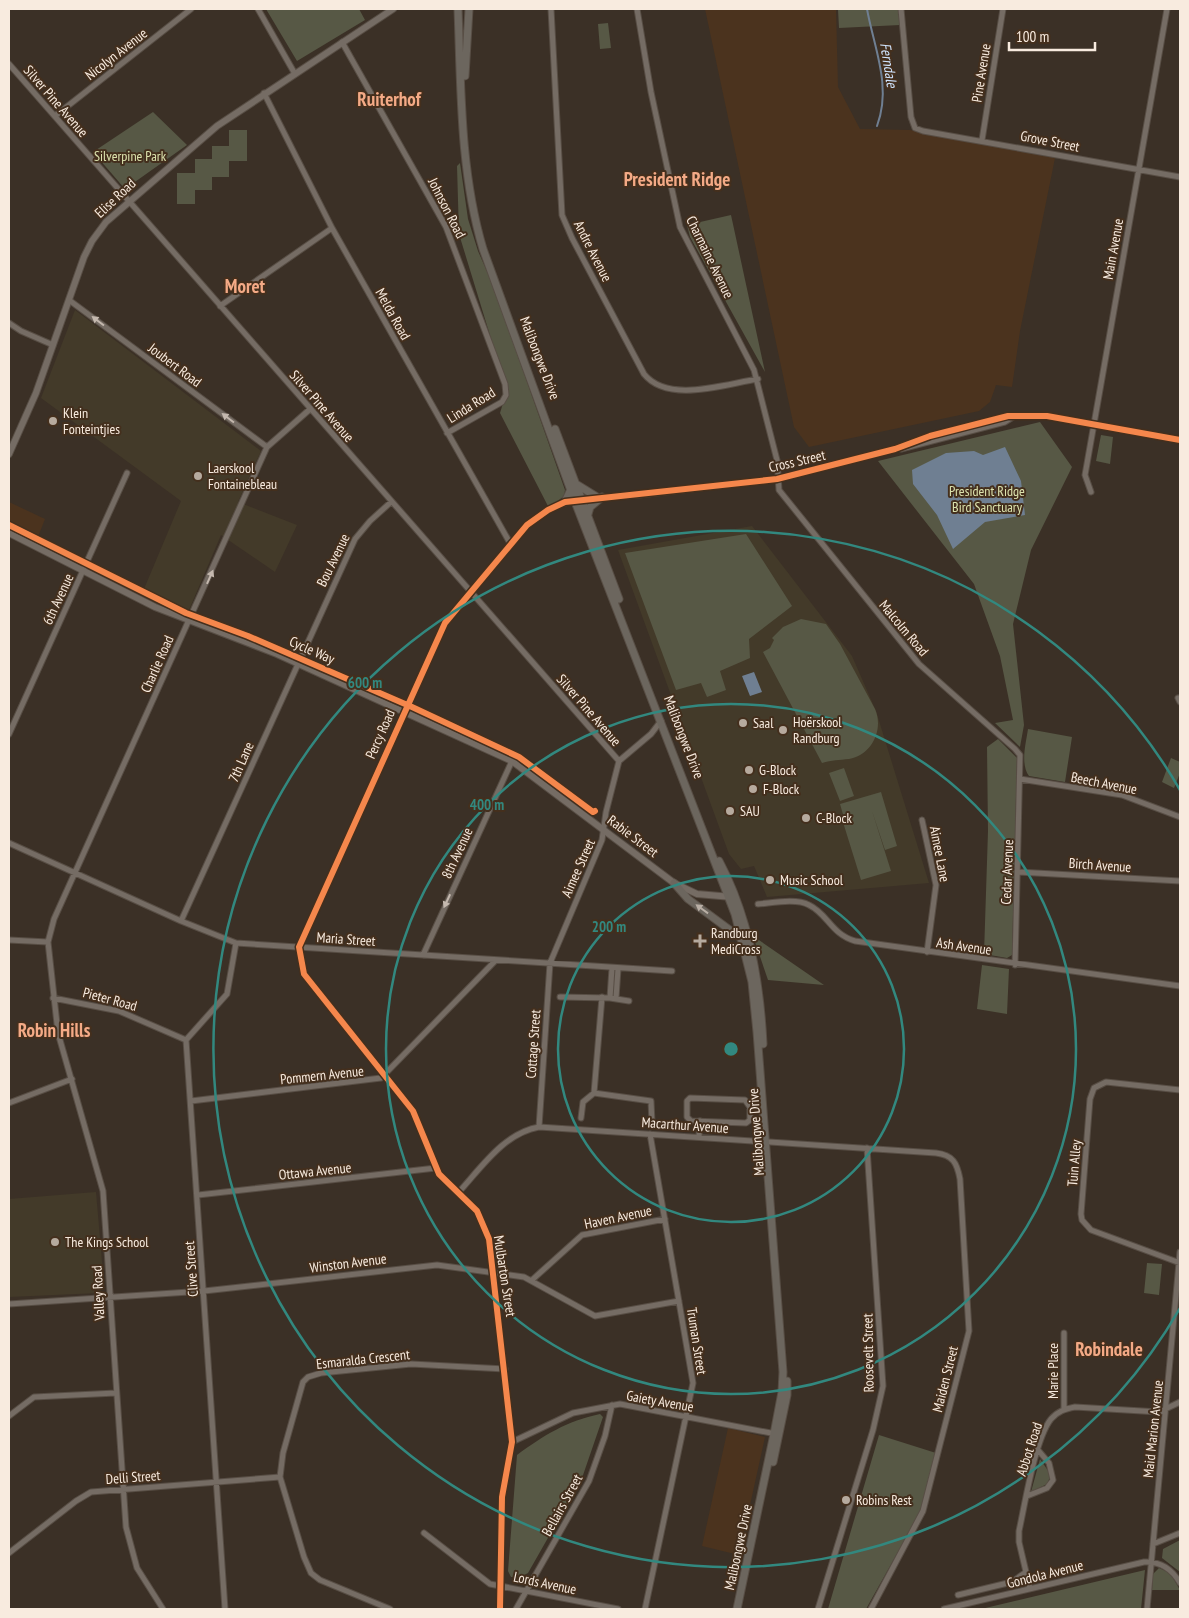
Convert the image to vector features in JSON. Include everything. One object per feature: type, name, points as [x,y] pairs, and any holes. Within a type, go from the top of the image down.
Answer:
[{"type":"main road","name":"Malibongwe Drive","points":[[458,9],[465,150],[473,213],[486,257],[667,735],[732,897],[743,940],[753,995],[768,1142]]},
{"type":"main road","name":"Malibongwe Drive","points":[[469,9],[465,101],[470,175],[478,222],[573,486]]},
{"type":"main road","points":[[565,502],[573,486],[600,497],[590,507],[588,514]]},
{"type":"main road","name":"Malibongwe Drive","points":[[578,499],[588,514],[750,946],[758,993],[783,1364],[777,1434],[737,1609]]},
{"type":"main road","points":[[674,884],[688,899],[743,940]]},
{"type":"street","name":"Nicolyn Avenue","points":[[55,116],[191,9]]},
{"type":"street","points":[[258,9],[295,74]]},
{"type":"street","name":"Elise Road","points":[[9,454],[29,410],[92,241],[106,222],[192,146],[264,93],[393,9]]},
{"type":"street","name":"Andre Avenue","points":[[551,9],[562,215],[572,238],[644,374],[650,382],[660,387],[680,391],[758,379]]},
{"type":"street","name":"Charmaine Avenue","points":[[637,9],[651,92],[680,227],[758,379],[777,460],[777,479]]},
{"type":"street","name":"Grove Street","points":[[901,9],[911,117],[916,128],[923,131],[982,140],[1180,177]]},
{"type":"street","name":"Pine Avenue","points":[[982,140],[1003,9]]},
{"type":"street","name":"Main Avenue","points":[[1091,492],[1085,474],[1166,9]]},
{"type":"street","name":"Johnson Road","points":[[342,42],[446,227],[506,384],[506,395]]},
{"type":"street","name":"Silver Pine Avenue","points":[[10,68],[55,116],[309,410],[619,761]]},
{"type":"street","name":"Melda Road","points":[[264,93],[332,228],[510,543]]},
{"type":"street","points":[[220,306],[332,228]]},
{"type":"street","name":"Joubert Road","points":[[69,300],[267,447]]},
{"type":"street","points":[[9,323],[20,331],[53,345]]},
{"type":"street","name":"Linda Road","points":[[447,433],[499,404],[506,395]]},
{"type":"street","name":"Charlie Road","points":[[48,942],[54,919],[267,447],[309,410]]},
{"type":"street","name":"Cross Street","points":[[578,499],[639,495],[777,479],[1005,422],[1013,417],[1036,414],[1180,440]]},
{"type":"street","name":"6th Avenue","points":[[9,734],[127,473]]},
{"type":"street","name":"Malcolm Road","points":[[777,479],[781,493],[907,650],[931,675],[1015,749],[1021,759],[1020,780]]},
{"type":"street","name":"Percy Road","points":[[300,947],[445,623],[510,543],[533,519],[565,502],[578,499]]},
{"type":"street","name":"Bou Avenue","points":[[322,611],[355,539],[370,520],[392,502]]},
{"type":"street","name":"Rabie Street","points":[[9,533],[155,606],[298,664],[512,761],[674,884],[697,894],[732,897]]},
{"type":"street","name":"7th Lane","points":[[182,922],[322,611]]},
{"type":"street","points":[[619,761],[651,734],[662,720]]},
{"type":"street","points":[[651,734],[667,735]]},
{"type":"street","name":"8th Avenue","points":[[422,955],[512,761]]},
{"type":"street","name":"Aimee Street","points":[[550,963],[601,845],[607,809],[619,761]]},
{"type":"street","name":"Beech Avenue","points":[[1020,780],[1122,795],[1180,817]]},
{"type":"street","name":"Cedar Avenue","points":[[1015,964],[1020,780]]},
{"type":"street","name":"Aimee Lane","points":[[922,820],[936,885],[927,952]]},
{"type":"street","name":"Maria Street","points":[[9,843],[182,922],[236,943],[672,971]]},
{"type":"street","name":"Birch Avenue","points":[[1018,872],[1180,882]]},
{"type":"street","name":"Ash Avenue","points":[[758,904],[804,903],[812,906],[837,932],[847,939],[927,952],[1180,986]]},
{"type":"street","points":[[9,940],[48,942]]},
{"type":"street","name":"Valley Road","points":[[48,942],[58,1033],[102,1183],[126,1527],[132,1553],[144,1581],[163,1609]]},
{"type":"street","points":[[186,1040],[227,994],[236,943]]},
{"type":"street","name":"Mulbarton Street","points":[[300,947],[302,966],[307,977],[416,1115],[442,1179],[472,1205],[480,1216],[490,1243],[512,1442],[502,1497],[500,1609]]},
{"type":"street","name":"Pommern Avenue","points":[[191,1101],[373,1080],[385,1076],[496,960]]},
{"type":"street","name":"Cottage Street","points":[[539,1126],[550,963]]},
{"type":"street","points":[[610,998],[612,968]]},
{"type":"street","points":[[616,998],[618,969]]},
{"type":"street","points":[[560,997],[602,997],[630,1001]]},
{"type":"street","points":[[580,1118],[583,1102],[594,1093],[602,997]]},
{"type":"street","name":"Pieter Road","points":[[53,998],[119,1011],[186,1040]]},
{"type":"street","name":"Clive Street","points":[[186,1040],[225,1609]]},
{"type":"street","points":[[9,1103],[72,1079]]},
{"type":"street","name":"Tuin Alley","points":[[1180,1090],[1106,1082],[1094,1088],[1090,1099],[1081,1214],[1082,1220],[1091,1230],[1180,1263]]},
{"type":"street","points":[[594,1093],[651,1101],[652,1123]]},
{"type":"street","points":[[688,1098],[745,1100],[750,1104],[750,1118],[747,1122],[700,1121],[691,1121],[687,1118],[688,1098]]},
{"type":"street","points":[[699,1137],[700,1121]]},
{"type":"street","name":"Macarthur Avenue","points":[[458,1193],[507,1141],[517,1133],[539,1126],[936,1153]]},
{"type":"street","name":"Truman Street","points":[[645,1609],[692,1383],[650,1134]]},
{"type":"street","name":"Roosevelt Street","points":[[818,1609],[873,1430],[883,1386],[867,1148]]},
{"type":"street","name":"Maiden Street","points":[[871,1609],[923,1511],[970,1328],[959,1170],[952,1157],[936,1153]]},
{"type":"street","name":"Ottawa Avenue","points":[[198,1195],[436,1168]]},
{"type":"street","name":"Haven Avenue","points":[[532,1280],[582,1235],[665,1219]]},
{"type":"street","name":"Maid Marion Avenue","points":[[1147,1609],[1180,1252]]},
{"type":"street","name":"Winston Avenue","points":[[9,1304],[204,1291],[428,1266],[494,1272],[532,1280],[595,1316],[679,1301]]},
{"type":"street","name":"Marie Place","points":[[1064,1333],[1064,1409]]},
{"type":"street","name":"Esmaralda Crescent","points":[[390,1609],[330,1585],[311,1573],[304,1557],[280,1478],[283,1453],[301,1385],[308,1377],[411,1364],[505,1369]]},
{"type":"street","points":[[9,1416],[34,1397],[116,1393]]},
{"type":"street","points":[[1064,1409],[1088,1407],[1159,1412],[1180,1402]]},
{"type":"street","name":"Gaiety Avenue","points":[[512,1442],[573,1413],[626,1404],[777,1434]]},
{"type":"street","name":"Bellairs Street","points":[[516,1609],[589,1481],[605,1436],[612,1405]]},
{"type":"street","name":"Abbot Road","points":[[1030,1589],[1018,1536],[1038,1450],[1046,1427],[1064,1409]]},
{"type":"street","points":[[1027,1496],[1046,1488],[1053,1480],[1049,1463],[1038,1450]]},
{"type":"street","name":"Delli Street","points":[[9,1553],[83,1496],[96,1491],[280,1478]]},
{"type":"street","points":[[1153,1544],[1180,1533]]},
{"type":"street","name":"Lords Avenue","points":[[424,1534],[488,1582],[618,1609]]},
{"type":"street","points":[[1151,1562],[1167,1567],[1180,1583]]},
{"type":"street","name":"Gondola Avenue","points":[[944,1609],[1136,1563],[1151,1562]]},
{"type":"street","points":[[958,1595],[1012,1582],[1026,1572]]},
{"type":"shaded area","points":[[705,9],[836,9],[838,87],[860,129],[910,130],[1055,158],[1020,331],[1012,387],[996,385],[990,402],[979,411],[809,447],[794,427]]},
{"type":"shaded area","name":"Laerskool Fontainebleau","points":[[75,310],[261,451],[238,502],[297,525],[275,572],[221,535],[189,610],[144,589],[181,501],[41,398]]},
{"type":"shaded area","points":[[9,502],[45,519],[36,542],[9,529]]},
{"type":"shaded area","name":"Hoërskool Randburg","points":[[752,526],[852,656],[876,711],[929,883],[767,897],[754,866],[741,869],[729,854],[618,550]]},
{"type":"shaded area","name":"The Kings School","points":[[96,1192],[104,1285],[99,1293],[9,1297],[9,1199]]},
{"type":"shaded area","points":[[728,1428],[765,1437],[739,1555],[702,1546]]},
{"type":"green space","points":[[266,9],[359,9],[365,20],[297,61]]},
{"type":"green space","points":[[838,9],[898,9],[900,25],[839,28]]},
{"type":"green space","points":[[608,23],[611,48],[600,49],[598,24]]},
{"type":"green space","name":"Silverpine Park","points":[[153,112],[187,145],[125,189],[93,152]]},
{"type":"green space","points":[[229,130],[247,130],[247,161],[229,161],[229,177],[212,177],[212,190],[195,190],[195,204],[177,204],[177,173],[195,173],[195,159],[212,159],[212,146],[229,146]]},
{"type":"green space","points":[[460,163],[468,219],[478,251],[493,285],[565,490],[564,496],[549,508],[500,413],[504,400],[504,381],[459,234],[457,166]]},
{"type":"green space","points":[[731,215],[765,372],[690,237],[687,225]]},
{"type":"green space","name":"President Ridge Bird Sanctuary","points":[[1040,422],[1072,467],[1031,550],[1013,624],[1024,725],[1020,747],[995,723],[1013,720],[1000,656],[974,584],[878,461]]},
{"type":"green space","points":[[1101,435],[1113,437],[1110,464],[1096,461]]},
{"type":"green space","points":[[746,534],[792,606],[749,639],[750,658],[720,671],[726,690],[707,697],[701,683],[676,690],[625,553]]},
{"type":"green space","points":[[801,619],[826,624],[840,644],[875,709],[878,725],[877,733],[870,747],[857,757],[822,763],[763,652],[770,648],[774,640],[772,638],[783,627]]},
{"type":"green space","points":[[1028,729],[1072,737],[1065,782],[1029,776],[1024,760]]},
{"type":"green space","points":[[998,739],[1017,758],[1012,955],[1007,958],[984,954],[988,831],[987,747]]},
{"type":"green space","points":[[1171,758],[1180,762],[1180,773],[1174,788],[1162,782]]},
{"type":"green space","points":[[844,768],[854,796],[840,801],[829,773]]},
{"type":"green space","points":[[881,792],[897,846],[885,850],[872,811],[891,871],[861,880],[842,819],[844,818],[840,804]]},
{"type":"green space","points":[[753,936],[824,985],[768,980]]},
{"type":"green space","points":[[982,965],[1009,969],[1007,1014],[977,1009]]},
{"type":"green space","points":[[1147,1263],[1162,1264],[1159,1295],[1144,1293]]},
{"type":"green space","points":[[600,1414],[603,1417],[582,1478],[528,1573],[520,1577],[511,1577],[508,1571],[517,1455],[556,1430]]},
{"type":"green space","points":[[879,1435],[936,1453],[922,1509],[866,1609],[828,1609]]},
{"type":"green space","points":[[1040,1459],[1051,1475],[1047,1484],[1031,1492]]},
{"type":"green space","points":[[1180,1540],[1180,1572],[1162,1558],[1163,1549]]},
{"type":"green space","points":[[1159,1568],[1170,1573],[1180,1590],[1152,1590],[1153,1574]]},
{"type":"green space","points":[[1145,1570],[1141,1609],[981,1609]]},
{"type":"water","points":[[1005,447],[1021,481],[1025,515],[985,522],[953,549],[937,515],[913,484],[912,470],[946,453],[974,451],[983,455]]},
{"type":"water","points":[[754,672],[762,692],[750,696],[742,676]]},
{"type":"waterway","name":"Ferndale","points":[[867,9],[882,82],[883,96],[877,126]]},
{"type":"cycle path","points":[[500,1609],[502,1497],[512,1442],[489,1239],[477,1211],[439,1174],[413,1111],[304,974],[299,947],[445,623],[527,525],[548,510],[565,502],[777,479],[895,449],[930,436],[1008,416],[1047,416],[1180,440]]},
{"type":"cycle path","name":"Cycle Way","points":[[9,525],[186,613],[248,636],[412,707],[519,757],[593,812],[595,811]]},
{"type":"place","name":"Klein Fonteintjies","points":[[53,421]]},
{"type":"place","name":"Laerskool Fontainebleau","points":[[198,476]]},
{"type":"place","name":"Saal","points":[[743,723]]},
{"type":"place","name":"Hoërskool Randburg","points":[[783,730]]},
{"type":"place","name":"G-Block","points":[[749,770]]},
{"type":"place","name":"F-Block","points":[[753,789]]},
{"type":"place","name":"SAU","points":[[730,811]]},
{"type":"place","name":"C-Block","points":[[806,818]]},
{"type":"place","name":"Music School","points":[[770,880]]},
{"type":"place","name":"Randburg MediCross","points":[[700,941]]},
{"type":"place","name":"The Kings School","points":[[55,1242]]},
{"type":"place","name":"Robins Rest","points":[[846,1500]]},
{"type":"district","name":"Ruiterhof","points":[[389,99]]},
{"type":"district","name":"President Ridge","points":[[677,179]]},
{"type":"district","name":"Moret","points":[[245,286]]},
{"type":"district","name":"Robin Hills","points":[[54,1030]]},
{"type":"district","name":"Robindale","points":[[1109,1349]]}]
